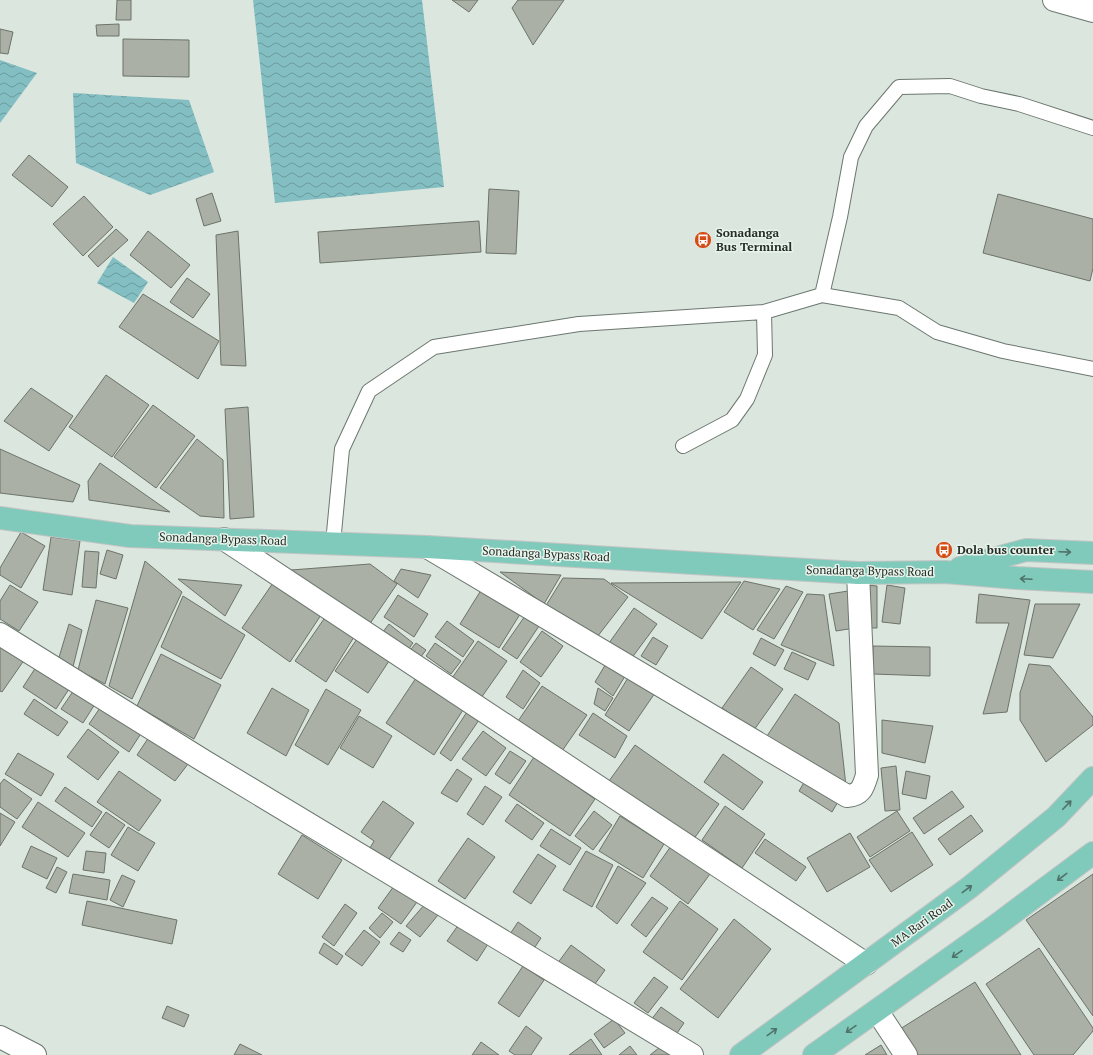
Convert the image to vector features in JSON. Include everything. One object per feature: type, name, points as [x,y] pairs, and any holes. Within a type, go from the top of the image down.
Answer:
[{"type":"main road","name":"Sonadanga Bypass Road","points":[[0,518],[130,536],[427,547],[858,573],[945,572],[1093,582]]},
{"type":"main road","points":[[945,572],[1026,550],[1093,553]]},
{"type":"main road","name":"MA Bari Road","points":[[740,1055],[970,887],[1056,817],[1093,778]]},
{"type":"main road","points":[[814,1055],[994,927],[1093,853]]},
{"type":"street","points":[[1054,0],[1093,11]]},
{"type":"street","points":[[224,539],[866,964]]},
{"type":"street","points":[[427,547],[847,796],[856,796],[862,790],[867,775],[858,573]]},
{"type":"street","points":[[0,634],[204,761],[692,1055]]},
{"type":"street","points":[[877,1011],[906,1055]]},
{"type":"street","points":[[0,1037],[35,1055]]},
{"type":"lane","points":[[822,295],[840,217],[851,157],[866,126],[900,87],[950,86],[980,96],[1019,104],[1093,128]]},
{"type":"lane","points":[[333,544],[342,449],[369,391],[434,347],[579,324],[764,312],[822,295],[899,308],[937,332],[1003,351],[1093,369]]},
{"type":"lane","points":[[683,446],[732,420],[747,399],[765,355],[764,312]]},
{"type":"water","points":[[253,0],[422,0],[444,187],[275,203]]},
{"type":"water","points":[[0,60],[37,73],[0,123]]},
{"type":"water","points":[[73,93],[189,100],[214,172],[150,195],[76,163]]},
{"type":"water","points":[[113,257],[148,282],[134,303],[97,283]]},
{"type":"building","points":[[117,0],[131,0],[131,20],[116,20]]},
{"type":"building","points":[[452,0],[478,0],[469,12]]},
{"type":"building","points":[[518,0],[564,0],[533,45],[512,8]]},
{"type":"building","points":[[119,24],[119,36],[97,36],[96,25]]},
{"type":"building","points":[[0,29],[13,32],[8,54],[0,53]]},
{"type":"building","points":[[123,39],[189,40],[189,77],[123,76]]},
{"type":"building","points":[[29,155],[68,187],[52,207],[12,175]]},
{"type":"building","points":[[489,189],[519,191],[516,254],[486,253]]},
{"type":"building","points":[[212,193],[221,221],[204,226],[196,199]]},
{"type":"building","points":[[998,194],[1093,219],[1093,268],[1090,281],[983,253]]},
{"type":"building","points":[[84,196],[113,227],[83,256],[53,224]]},
{"type":"building","points":[[479,221],[481,252],[320,263],[318,232]]},
{"type":"building","points":[[116,229],[128,240],[98,267],[88,256]]},
{"type":"building","points":[[148,231],[190,265],[171,288],[130,255]]},
{"type":"building","points":[[238,231],[246,366],[221,365],[216,235]]},
{"type":"building","points":[[187,278],[210,294],[193,318],[170,302]]},
{"type":"building","points":[[143,294],[219,341],[198,379],[119,327]]},
{"type":"building","points":[[106,375],[149,405],[112,457],[69,427]]},
{"type":"building","points":[[31,388],[73,416],[49,451],[4,421]]},
{"type":"building","points":[[153,405],[195,436],[156,488],[114,457]]},
{"type":"building","points":[[248,407],[254,517],[230,519],[225,409]]},
{"type":"building","points":[[197,439],[223,460],[224,518],[200,516],[160,488]]},
{"type":"building","points":[[0,449],[80,485],[73,502],[0,493]]},
{"type":"building","points":[[100,463],[170,512],[89,500],[88,481]]},
{"type":"building","points":[[21,532],[45,546],[21,588],[0,575],[0,568]]},
{"type":"building","points":[[51,537],[80,541],[72,595],[43,590]]},
{"type":"building","points":[[107,550],[123,555],[116,579],[100,574]]},
{"type":"building","points":[[85,551],[99,552],[96,588],[82,587]]},
{"type":"building","points":[[145,561],[182,592],[132,699],[109,686]]},
{"type":"building","points":[[370,564],[397,584],[367,628],[291,570]]},
{"type":"building","points":[[401,569],[431,575],[418,598],[394,581]]},
{"type":"building","points":[[500,572],[561,575],[544,604]]},
{"type":"building","points":[[563,578],[604,579],[628,597],[594,641],[542,612]]},
{"type":"building","points":[[178,579],[242,585],[225,616]]},
{"type":"building","points":[[275,580],[323,612],[290,662],[242,628]]},
{"type":"building","points":[[744,581],[780,589],[753,630],[724,612]]},
{"type":"building","points":[[741,582],[702,639],[611,583]]},
{"type":"building","points":[[10,585],[38,602],[19,631],[0,619],[0,601]]},
{"type":"building","points":[[866,585],[877,586],[877,628],[865,628]]},
{"type":"building","points":[[887,585],[905,588],[900,624],[882,622]]},
{"type":"building","points":[[786,586],[803,592],[774,639],[757,630]]},
{"type":"building","points":[[483,587],[522,611],[499,648],[460,624]]},
{"type":"building","points":[[848,591],[855,628],[836,631],[829,594]]},
{"type":"building","points":[[807,594],[824,595],[834,666],[781,645]]},
{"type":"building","points":[[979,594],[1030,600],[1007,712],[983,714],[1009,623],[976,623]]},
{"type":"building","points":[[398,595],[428,614],[414,637],[384,617]]},
{"type":"building","points":[[183,596],[245,635],[221,679],[161,647]]},
{"type":"building","points":[[96,600],[128,608],[105,684],[78,670]]},
{"type":"building","points":[[1035,604],[1080,604],[1053,658],[1024,655]]},
{"type":"building","points":[[634,608],[657,624],[631,659],[609,643]]},
{"type":"building","points":[[326,616],[354,637],[326,682],[295,661]]},
{"type":"building","points":[[525,616],[539,626],[517,659],[502,649]]},
{"type":"building","points":[[447,621],[474,641],[463,657],[435,637]]},
{"type":"building","points":[[69,624],[82,630],[73,667],[57,664]]},
{"type":"building","points":[[389,624],[413,643],[405,654],[379,637]]},
{"type":"building","points":[[542,631],[563,646],[541,677],[520,662]]},
{"type":"building","points":[[0,636],[27,656],[2,692],[0,691]]},
{"type":"building","points":[[653,637],[668,646],[656,665],[641,656]]},
{"type":"building","points":[[761,638],[784,650],[775,666],[753,654]]},
{"type":"building","points":[[357,639],[389,661],[368,693],[335,671]]},
{"type":"building","points":[[478,641],[507,661],[481,698],[452,678]]},
{"type":"building","points":[[416,643],[426,650],[417,662],[407,654]]},
{"type":"building","points":[[435,643],[461,661],[451,674],[426,656]]},
{"type":"building","points":[[873,646],[930,647],[930,676],[873,674]]},
{"type":"building","points":[[792,652],[816,663],[808,680],[784,669]]},
{"type":"building","points":[[161,654],[221,685],[194,739],[137,706]]},
{"type":"building","points":[[607,662],[627,673],[613,696],[595,682]]},
{"type":"building","points":[[1029,664],[1050,666],[1093,717],[1093,725],[1046,762],[1020,720],[1020,693]]},
{"type":"building","points":[[36,667],[69,689],[56,709],[23,687]]},
{"type":"building","points":[[751,667],[783,689],[754,730],[722,708]]},
{"type":"building","points":[[523,670],[540,683],[523,709],[506,697]]},
{"type":"building","points":[[631,673],[657,690],[629,731],[605,715]]},
{"type":"building","points":[[416,678],[463,710],[434,755],[386,723]]},
{"type":"building","points":[[542,686],[587,715],[562,751],[518,721]]},
{"type":"building","points":[[272,688],[309,710],[286,756],[247,733]]},
{"type":"building","points":[[598,688],[613,698],[605,711],[594,704]]},
{"type":"building","points":[[326,689],[361,710],[328,765],[295,745]]},
{"type":"building","points":[[74,690],[95,704],[83,723],[61,709]]},
{"type":"building","points":[[795,694],[839,723],[846,786],[765,739]]},
{"type":"building","points":[[34,699],[68,722],[58,736],[24,714]]},
{"type":"building","points":[[102,705],[142,732],[129,752],[89,724]]},
{"type":"building","points":[[467,712],[479,720],[451,761],[440,753]]},
{"type":"building","points":[[593,713],[627,736],[615,758],[579,735]]},
{"type":"building","points":[[359,716],[392,736],[373,768],[340,748]]},
{"type":"building","points":[[882,720],[933,726],[925,763],[882,753]]},
{"type":"building","points":[[88,729],[119,752],[98,780],[67,757]]},
{"type":"building","points":[[483,731],[506,748],[486,776],[462,759]]},
{"type":"building","points":[[149,737],[188,764],[175,781],[137,755]]},
{"type":"building","points":[[635,745],[719,804],[693,840],[609,781]]},
{"type":"building","points":[[510,751],[526,761],[510,784],[495,774]]},
{"type":"building","points":[[18,753],[54,774],[41,796],[5,774]]},
{"type":"building","points":[[723,754],[763,782],[743,810],[704,782]]},
{"type":"building","points":[[534,757],[595,799],[570,836],[509,795]]},
{"type":"building","points":[[896,766],[900,810],[885,811],[881,768]]},
{"type":"building","points":[[457,769],[472,779],[457,802],[441,793]]},
{"type":"building","points":[[119,771],[161,800],[139,831],[97,802]]},
{"type":"building","points":[[906,771],[930,776],[926,799],[902,794]]},
{"type":"building","points":[[4,779],[32,799],[17,819],[0,807],[0,784]]},
{"type":"building","points":[[806,779],[839,800],[832,812],[799,791]]},
{"type":"building","points":[[485,786],[502,797],[483,825],[467,814]]},
{"type":"building","points":[[65,787],[102,812],[92,827],[55,801]]},
{"type":"building","points":[[952,791],[964,807],[924,834],[913,818]]},
{"type":"building","points":[[383,801],[414,823],[385,865],[373,857],[376,851],[370,848],[374,841],[361,832]]},
{"type":"building","points":[[38,802],[85,833],[68,857],[22,827]]},
{"type":"building","points":[[517,804],[544,823],[532,840],[505,821]]},
{"type":"building","points":[[725,806],[765,834],[742,868],[702,840]]},
{"type":"building","points":[[594,811],[612,825],[593,850],[575,836]]},
{"type":"building","points":[[897,811],[910,831],[870,857],[857,837]]},
{"type":"building","points":[[106,812],[125,825],[109,848],[90,835]]},
{"type":"building","points":[[0,813],[15,822],[0,846]]},
{"type":"building","points":[[971,815],[983,831],[950,855],[938,839]]},
{"type":"building","points":[[620,816],[664,844],[643,878],[599,851]]},
{"type":"building","points":[[128,827],[155,843],[138,871],[111,855]]},
{"type":"building","points":[[551,829],[581,848],[570,865],[540,846]]},
{"type":"building","points":[[912,832],[933,865],[891,892],[869,860]]},
{"type":"building","points":[[850,833],[870,867],[827,892],[807,858]]},
{"type":"building","points":[[302,835],[342,860],[318,899],[278,874]]},
{"type":"building","points":[[468,838],[495,857],[465,899],[438,881]]},
{"type":"building","points":[[765,839],[806,867],[796,881],[755,853]]},
{"type":"building","points":[[31,846],[57,858],[47,879],[22,867]]},
{"type":"building","points":[[671,846],[710,874],[688,904],[650,876]]},
{"type":"building","points":[[86,851],[106,853],[104,873],[83,870]]},
{"type":"building","points":[[586,851],[613,865],[592,907],[563,890]]},
{"type":"building","points":[[538,854],[556,866],[531,904],[513,892]]},
{"type":"building","points":[[618,866],[646,883],[617,924],[596,907]]},
{"type":"building","points":[[57,867],[67,872],[56,893],[46,888]]},
{"type":"building","points":[[73,874],[110,880],[107,900],[69,893]]},
{"type":"building","points":[[1093,874],[1093,1016],[1026,920]]},
{"type":"building","points":[[122,875],[135,881],[123,907],[110,900]]},
{"type":"building","points":[[394,886],[417,902],[401,924],[378,908]]},
{"type":"building","points":[[652,897],[668,908],[646,937],[631,925]]},
{"type":"building","points":[[87,901],[177,920],[172,944],[82,925]]},
{"type":"building","points":[[680,901],[718,929],[682,980],[643,952]]},
{"type":"building","points":[[345,904],[357,913],[334,946],[322,937]]},
{"type":"building","points":[[425,904],[438,915],[420,937],[406,926]]},
{"type":"building","points":[[382,913],[393,922],[380,938],[369,928]]},
{"type":"building","points":[[734,919],[771,949],[718,1018],[680,989]]},
{"type":"building","points":[[518,922],[541,938],[533,950],[510,934]]},
{"type":"building","points":[[459,924],[488,944],[477,961],[447,941]]},
{"type":"building","points":[[364,930],[380,942],[362,966],[345,954]]},
{"type":"building","points":[[399,932],[411,940],[403,952],[390,944]]},
{"type":"building","points":[[324,943],[343,956],[337,965],[319,953]]},
{"type":"building","points":[[571,945],[605,970],[592,988],[557,964]]},
{"type":"building","points":[[1039,948],[1093,1028],[1093,1031],[1073,1055],[1034,1055],[986,984]]},
{"type":"building","points":[[523,966],[544,980],[519,1017],[498,1003]]},
{"type":"building","points":[[654,977],[668,987],[648,1013],[634,1003]]},
{"type":"building","points":[[975,982],[1021,1055],[916,1055],[900,1029]]},
{"type":"building","points":[[167,1006],[189,1015],[184,1027],[162,1018]]},
{"type":"building","points":[[661,1007],[684,1023],[675,1036],[651,1020]]},
{"type":"building","points":[[614,1019],[625,1033],[604,1048],[594,1034]]},
{"type":"building","points":[[526,1026],[542,1038],[531,1055],[515,1055],[509,1051]]},
{"type":"building","points":[[591,1039],[602,1055],[569,1055]]},
{"type":"building","points":[[481,1042],[499,1055],[472,1055]]},
{"type":"building","points":[[240,1044],[262,1055],[234,1055]]},
{"type":"building","points":[[664,1044],[673,1055],[650,1055]]},
{"type":"building","points":[[881,1045],[887,1055],[865,1055]]},
{"type":"building","points":[[630,1046],[637,1055],[619,1055]]},
{"type":"place","name":"Sonadanga Bus Terminal","points":[[703,240]]},
{"type":"place","name":"Dola bus counter","points":[[944,550]]}]
